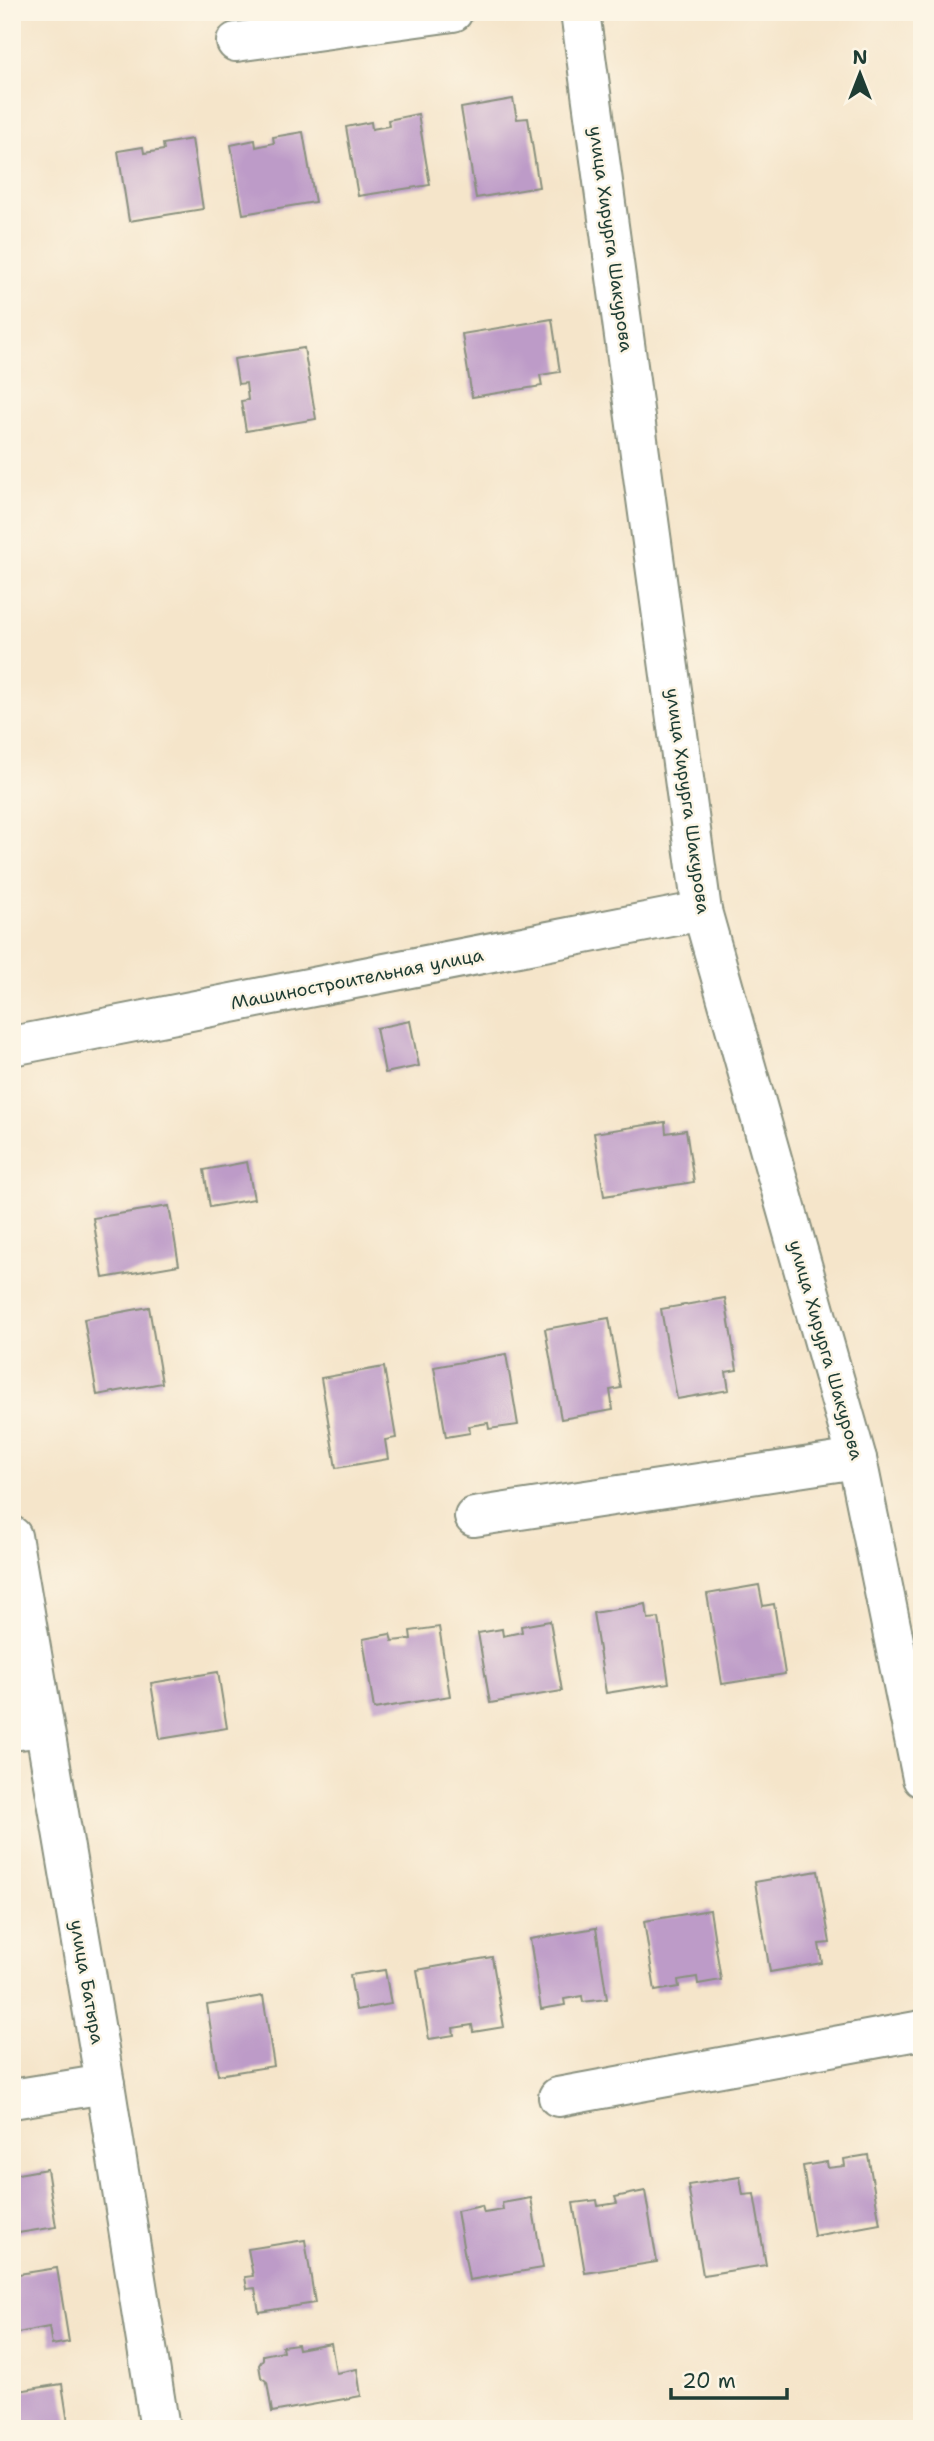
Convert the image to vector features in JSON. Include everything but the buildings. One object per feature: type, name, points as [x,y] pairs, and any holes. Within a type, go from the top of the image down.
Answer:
[{"type":"street","points":[[236,42],[453,12]]},
{"type":"street","name":"улица Хирурга Шакурова","points":[[580,12],[702,911],[857,1459],[922,1778]]},
{"type":"street","name":"Машиностроительная улица","points":[[12,1046],[702,911]]},
{"type":"street","points":[[474,1517],[857,1459]]},
{"type":"street","name":"улица Батыра","points":[[12,1536],[28,1729],[105,2084],[160,2429]]},
{"type":"street","points":[[558,2097],[922,2030]]},
{"type":"street","points":[[12,2099],[105,2084]]}]
